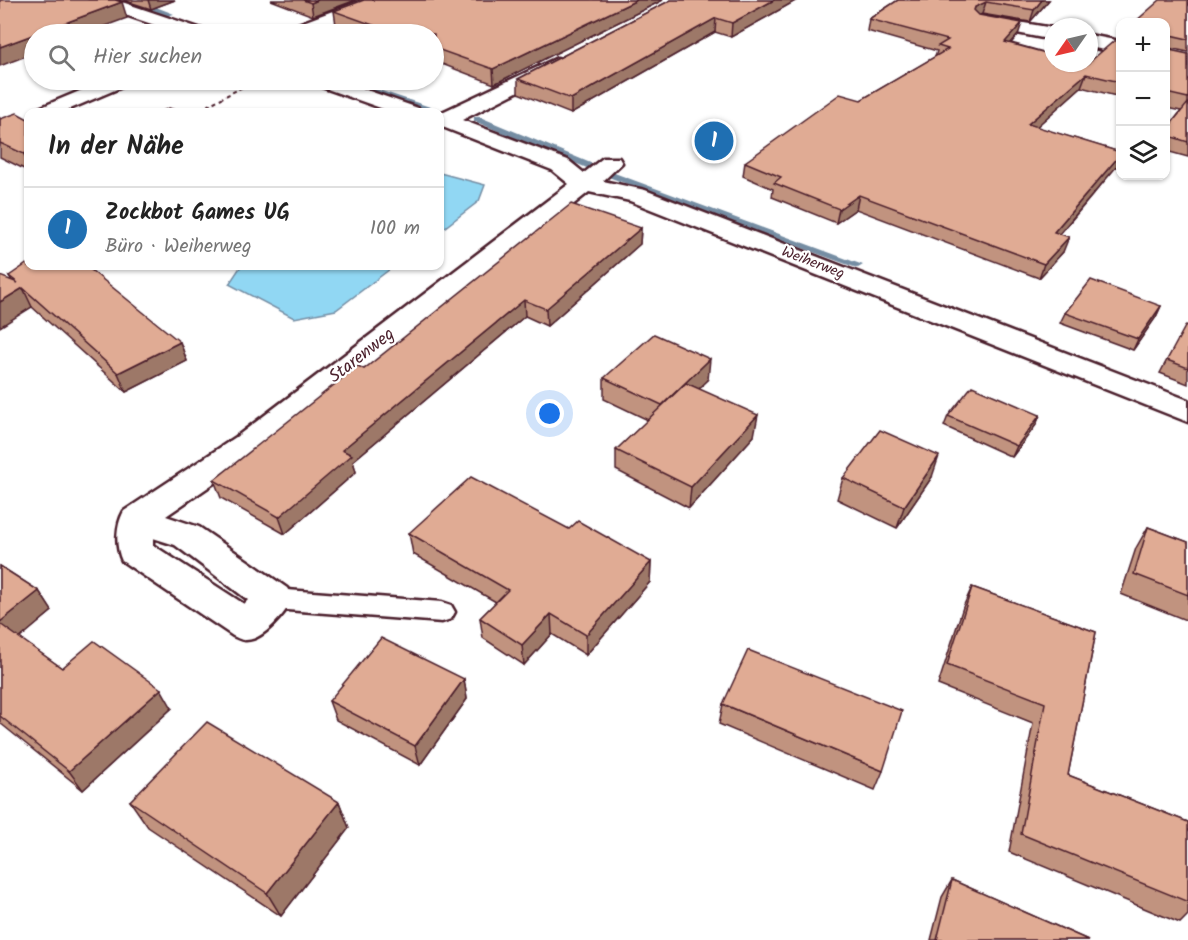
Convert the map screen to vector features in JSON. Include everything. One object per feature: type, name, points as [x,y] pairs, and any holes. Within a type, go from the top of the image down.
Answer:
[{"type":"street","points":[[99,0],[169,24]]},
{"type":"street","points":[[315,24],[378,0]]},
{"type":"street","points":[[982,21],[1044,32]]},
{"type":"street","points":[[1098,43],[1116,46]]},
{"type":"street","points":[[444,119],[470,108],[572,56]]},
{"type":"street","points":[[56,108],[98,90]]},
{"type":"street","points":[[348,90],[400,108]]},
{"type":"street","points":[[470,108],[594,166]]},
{"type":"street","name":"Weiherweg","points":[[444,119],[560,165],[594,166],[637,195],[677,203],[1188,412]]},
{"type":"street","name":"Starenweg","points":[[274,599],[246,625],[135,551],[136,520],[247,445],[594,166]]},
{"type":"lane","points":[[274,599],[442,612]]},
{"type":"path","points":[[203,108],[237,90]]},
{"type":"water","points":[[444,174],[485,185],[479,201],[444,228]]},
{"type":"water","points":[[238,270],[389,270],[336,310],[294,318],[229,284]]},
{"type":"building","points":[[0,0],[115,0],[122,2],[62,24],[24,24],[24,38],[0,47]]},
{"type":"building","points":[[364,0],[637,0],[493,69],[444,52],[444,24],[370,24],[334,11]]},
{"type":"building","points":[[671,0],[774,0],[732,23],[716,18],[571,99],[518,79]]},
{"type":"building","points":[[898,0],[1042,0],[1034,10],[986,2],[975,7],[974,10],[979,15],[1022,23],[1005,42],[1044,53],[1044,72],[1098,72],[1098,55],[1116,41],[1116,81],[1086,74],[1028,124],[1116,151],[1116,160],[1054,232],[1069,237],[1044,264],[859,195],[839,209],[774,183],[781,177],[745,162],[840,94],[861,100],[948,49],[938,46],[948,40],[869,19]]},
{"type":"building","points":[[1160,0],[1188,0],[1188,39],[1170,35],[1170,18],[1140,18]]},
{"type":"building","points":[[1170,50],[1188,54],[1188,98],[1170,94]]},
{"type":"building","points":[[1188,103],[1188,142],[1170,136],[1170,125]]},
{"type":"building","points":[[17,113],[24,117],[24,154],[0,143],[0,119]]},
{"type":"building","points":[[571,204],[641,228],[546,309],[524,300],[342,450],[352,455],[279,517],[214,480],[358,366],[364,369]]},
{"type":"building","points":[[24,266],[24,270],[91,270],[180,342],[118,373],[23,288],[0,302],[0,276],[18,283],[9,276]]},
{"type":"building","points":[[1091,280],[1161,306],[1138,339],[1065,313]]},
{"type":"building","points":[[1186,325],[1188,326],[1188,368],[1167,360]]},
{"type":"building","points":[[654,334],[710,359],[662,405],[604,378]]},
{"type":"building","points":[[686,383],[758,415],[691,487],[616,450]]},
{"type":"building","points":[[972,386],[1040,415],[1017,446],[948,416]]},
{"type":"building","points":[[880,430],[939,456],[904,507],[843,478]]},
{"type":"building","points":[[471,477],[569,529],[578,521],[651,562],[586,635],[551,614],[522,645],[480,618],[508,590],[409,533]]},
{"type":"building","points":[[1148,527],[1188,542],[1188,595],[1134,574]]},
{"type":"building","points":[[0,566],[39,591],[0,622]]},
{"type":"building","points":[[972,587],[1096,632],[1068,775],[1188,822],[1188,902],[1021,834],[1045,703],[947,665]]},
{"type":"building","points":[[0,624],[62,668],[94,641],[161,689],[69,771],[0,716]]},
{"type":"building","points":[[381,638],[464,679],[415,746],[329,701]]},
{"type":"building","points":[[748,650],[902,711],[883,771],[723,704]]},
{"type":"building","points":[[207,722],[339,802],[267,893],[130,801]]},
{"type":"building","points":[[952,880],[1088,940],[937,940]]},
{"type":"waterway","points":[[131,0],[170,14]]},
{"type":"waterway","points":[[373,90],[429,108]]},
{"type":"waterway","points":[[477,119],[614,176],[858,265]]},
{"type":"place","name":"Zockbot Games UG","points":[[714,141]]}]
